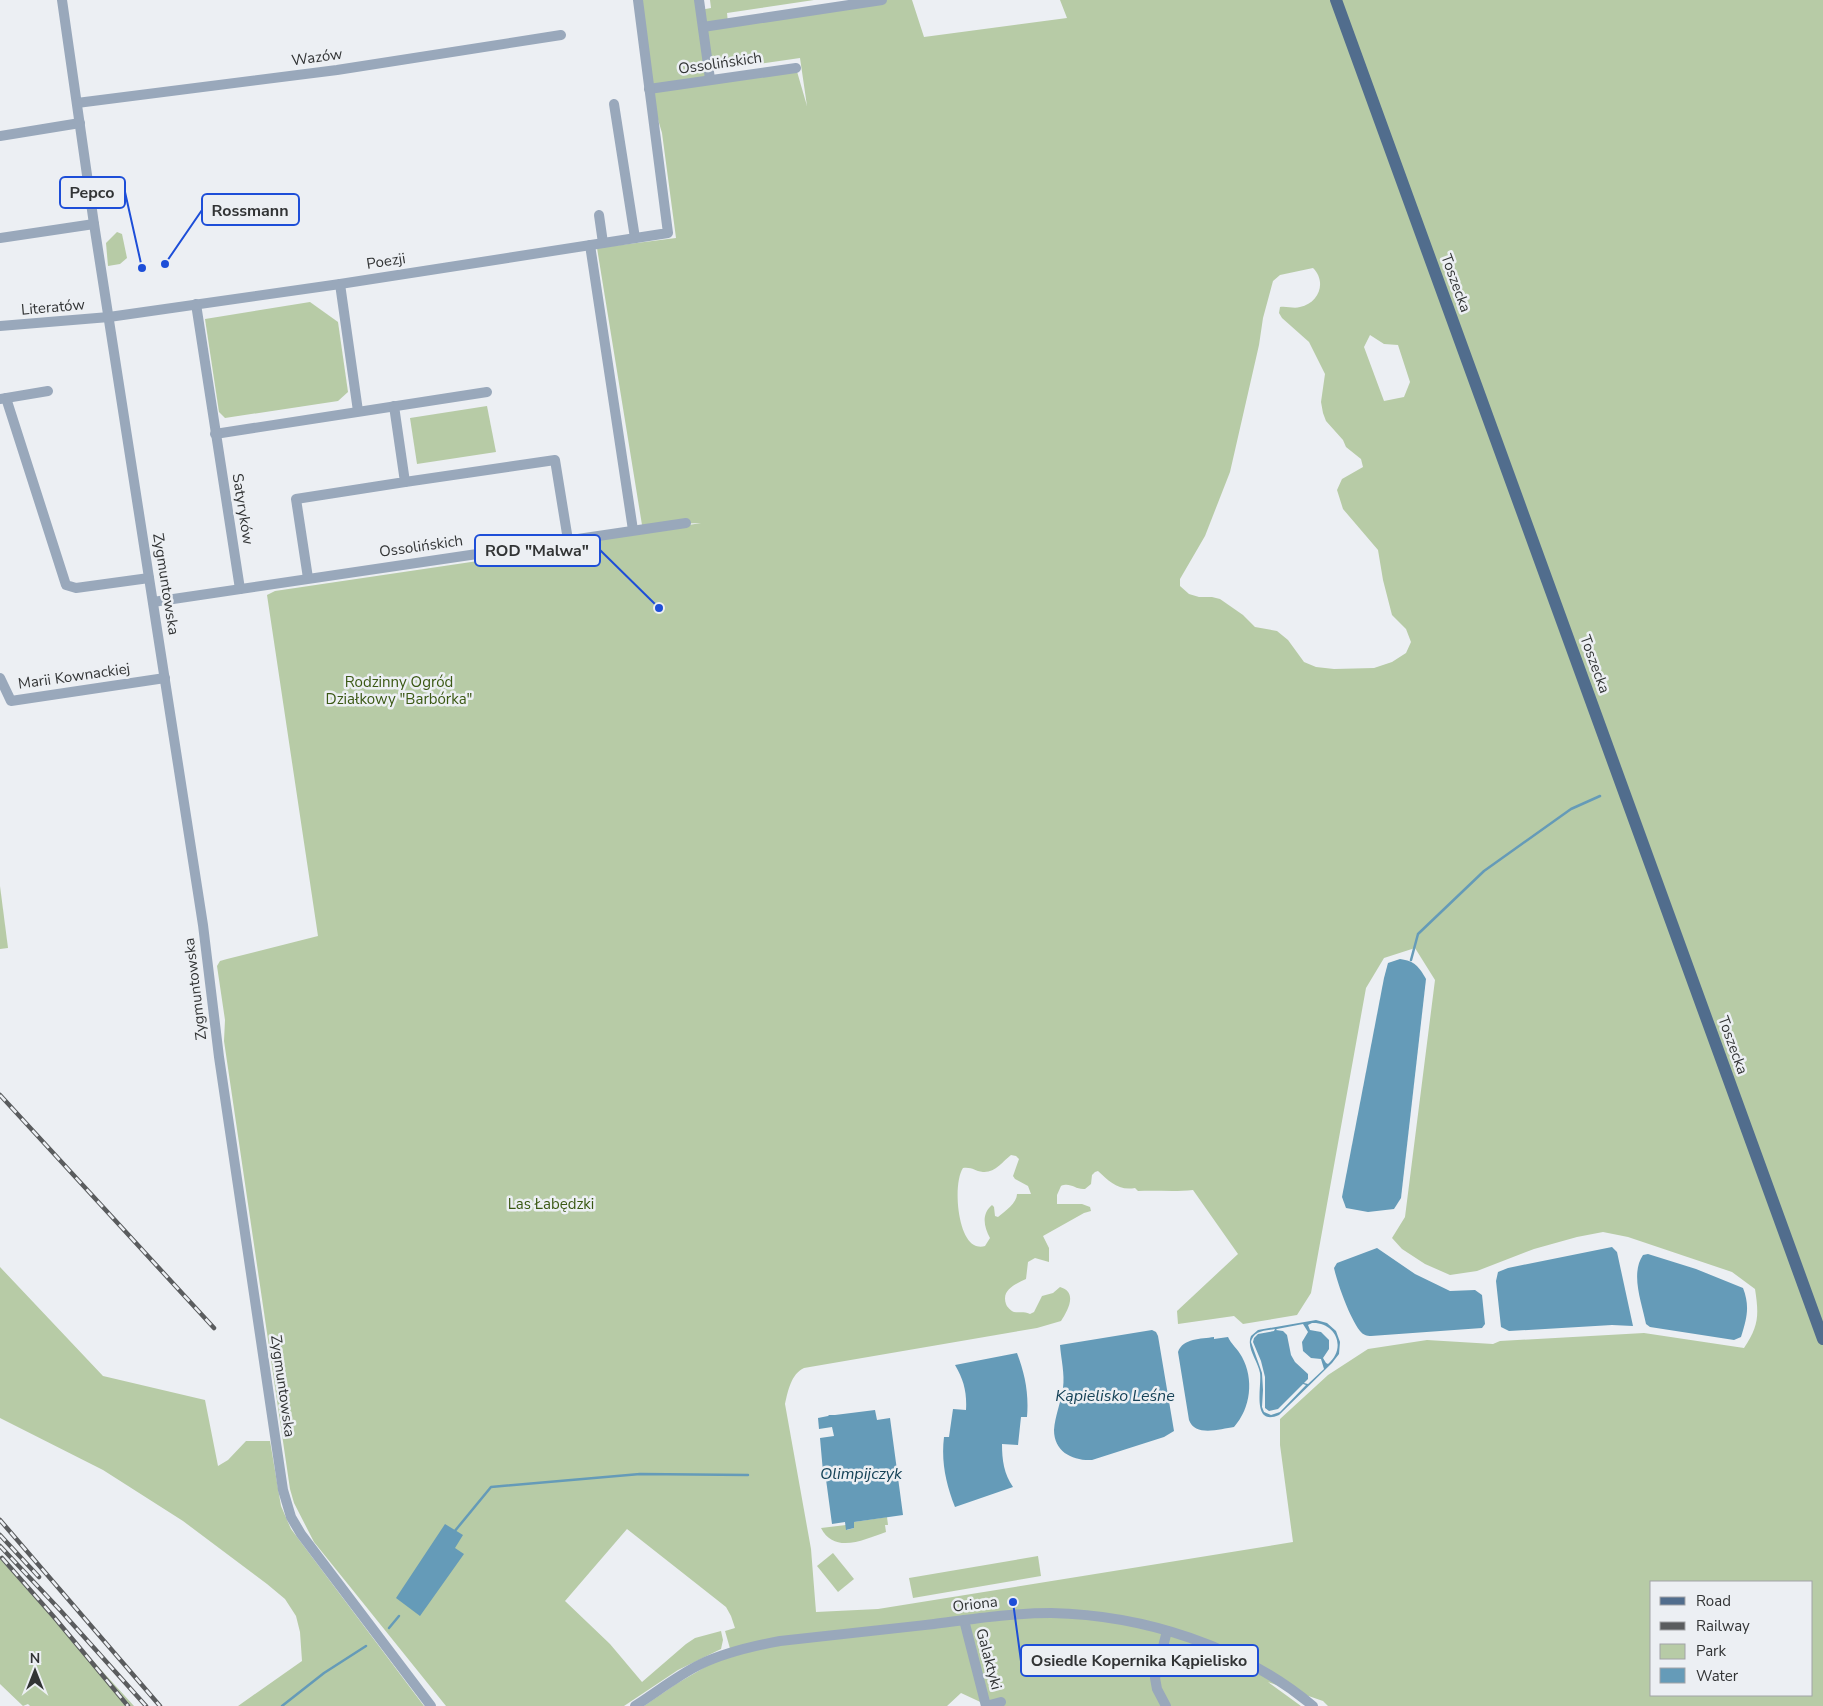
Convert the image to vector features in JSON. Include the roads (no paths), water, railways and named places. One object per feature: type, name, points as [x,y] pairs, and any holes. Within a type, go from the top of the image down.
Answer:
[{"type":"main road","name":"Toszecka","points":[[1336,0],[1823,1339]]},
{"type":"street","name":"Zygmuntowska","points":[[62,0],[94,224],[203,925],[219,1057],[283,1490],[291,1517],[300,1534],[431,1706]]},
{"type":"street","points":[[638,0],[649,89]]},
{"type":"street","points":[[699,0],[710,79]]},
{"type":"street","points":[[702,27],[882,0]]},
{"type":"street","name":"Wazów","points":[[77,103],[337,70],[561,35]]},
{"type":"street","name":"Ossolińskich","points":[[649,89],[796,68]]},
{"type":"street","name":"Poezji","points":[[109,317],[340,284],[668,233],[649,89]]},
{"type":"street","points":[[614,104],[635,238]]},
{"type":"street","points":[[0,136],[80,123]]},
{"type":"street","points":[[599,215],[603,243]]},
{"type":"street","points":[[0,238],[94,224]]},
{"type":"street","points":[[590,245],[634,530]]},
{"type":"street","points":[[340,284],[358,411]]},
{"type":"street","name":"Satyryków","points":[[196,304],[240,589]]},
{"type":"street","name":"Literatów","points":[[0,326],[109,317]]},
{"type":"street","points":[[48,390],[3,398],[66,585],[76,588],[149,578]]},
{"type":"street","points":[[215,434],[487,392]]},
{"type":"street","points":[[394,406],[405,482]]},
{"type":"street","points":[[308,578],[296,499],[555,460],[568,540]]},
{"type":"street","name":"Ossolińskich","points":[[153,602],[686,522]]},
{"type":"street","name":"Marii Kownackiej","points":[[0,678],[11,700],[165,678]]},
{"type":"street","name":"Oriona","points":[[635,1706],[701,1664],[731,1652],[756,1646],[780,1641],[1019,1614],[1061,1614],[1109,1619],[1167,1631],[1199,1641],[1244,1660],[1287,1686],[1313,1706]]},
{"type":"street","name":"Galaktyki","points":[[964,1620],[986,1706]]},
{"type":"street","points":[[1166,1706],[1157,1689],[1156,1678],[1167,1631]]},
{"type":"street","points":[[986,1706],[1001,1702]]},
{"type":"water","points":[[1400,959],[1416,965],[1426,979],[1401,1198],[1394,1209],[1368,1212],[1346,1208],[1342,1197],[1384,978],[1388,963]]},
{"type":"water","points":[[1612,1247],[1617,1252],[1633,1326],[1612,1325],[1509,1331],[1501,1327],[1496,1281],[1498,1272],[1508,1268]]},
{"type":"water","points":[[1377,1248],[1415,1274],[1450,1291],[1475,1290],[1482,1295],[1485,1324],[1482,1328],[1371,1336],[1362,1333],[1348,1309],[1334,1268],[1337,1263]]},
{"type":"water","points":[[1648,1254],[1696,1269],[1743,1288],[1747,1312],[1741,1337],[1734,1340],[1650,1327],[1646,1324],[1638,1289],[1637,1271],[1643,1255]]},
{"type":"water","points":[[1316,1320],[1327,1323],[1336,1331],[1340,1342],[1339,1354],[1332,1363],[1279,1415],[1270,1417],[1264,1415],[1261,1410],[1260,1373],[1250,1345],[1251,1336],[1258,1330]],"holes":[[[1312,1323],[1327,1327],[1333,1331],[1336,1337],[1337,1351],[1334,1358],[1328,1364],[1323,1358],[1329,1349],[1329,1340],[1321,1332],[1310,1330],[1308,1325]],[[1303,1324],[1308,1332],[1302,1342],[1303,1351],[1311,1358],[1321,1359],[1324,1369],[1308,1384],[1304,1383],[1308,1379],[1308,1374],[1295,1362],[1291,1355],[1287,1335],[1277,1329]],[[1275,1329],[1274,1331],[1258,1334],[1253,1342],[1265,1377],[1265,1408],[1269,1411],[1278,1409],[1303,1384],[1306,1385],[1280,1412],[1271,1415],[1264,1412],[1262,1407],[1262,1373],[1251,1342],[1257,1333]]]},
{"type":"water","name":"Kąpielisko Leśne","points":[[1152,1330],[1158,1336],[1174,1431],[1164,1437],[1092,1460],[1078,1459],[1066,1454],[1057,1444],[1054,1430],[1063,1383],[1060,1345]]},
{"type":"water","points":[[1214,1337],[1214,1339],[1228,1337],[1240,1354],[1246,1366],[1249,1393],[1244,1411],[1234,1427],[1208,1431],[1197,1429],[1189,1420],[1178,1352],[1180,1347],[1188,1342]]},
{"type":"water","points":[[1017,1353],[1026,1384],[1027,1417],[1021,1417],[1018,1445],[1002,1444],[1004,1467],[1013,1487],[955,1507],[949,1490],[943,1455],[944,1437],[949,1437],[953,1409],[966,1410],[964,1387],[955,1365]]},
{"type":"water","name":"Olimpijczyk","points":[[875,1410],[877,1420],[890,1418],[903,1515],[854,1522],[854,1528],[846,1530],[845,1522],[832,1524],[825,1472],[823,1472],[820,1438],[834,1436],[832,1427],[819,1429],[818,1418]]},
{"type":"water","points":[[445,1524],[463,1535],[455,1548],[464,1554],[420,1616],[396,1598]]},
{"type":"waterway","points":[[1411,960],[1418,934],[1484,871],[1571,809],[1600,796]]},
{"type":"waterway","points":[[454,1532],[491,1487],[640,1474],[748,1475]]},
{"type":"waterway","points":[[389,1628],[399,1616]]},
{"type":"waterway","points":[[282,1706],[324,1673],[366,1646]]},
{"type":"railway","points":[[0,1095],[214,1328]]},
{"type":"railway","points":[[0,1520],[160,1706]]},
{"type":"railway","points":[[0,1535],[39,1577]]},
{"type":"railway","points":[[0,1546],[146,1706]]},
{"type":"railway","points":[[2,1558],[128,1706]]},
{"type":"place","name":"Rossmann","points":[[165,264]]},
{"type":"place","name":"Pepco","points":[[142,268]]},
{"type":"place","name":"ROD \"Malwa\"","points":[[659,608]]},
{"type":"place","name":"Osiedle Kopernika Kąpielisko","points":[[1013,1602]]},
{"type":"park label","name":"Rodzinny Ogród Działkowy \"Barbórka\"","points":[[399,690]]},
{"type":"park label","name":"Las Łabędzki","points":[[551,1204]]}]
